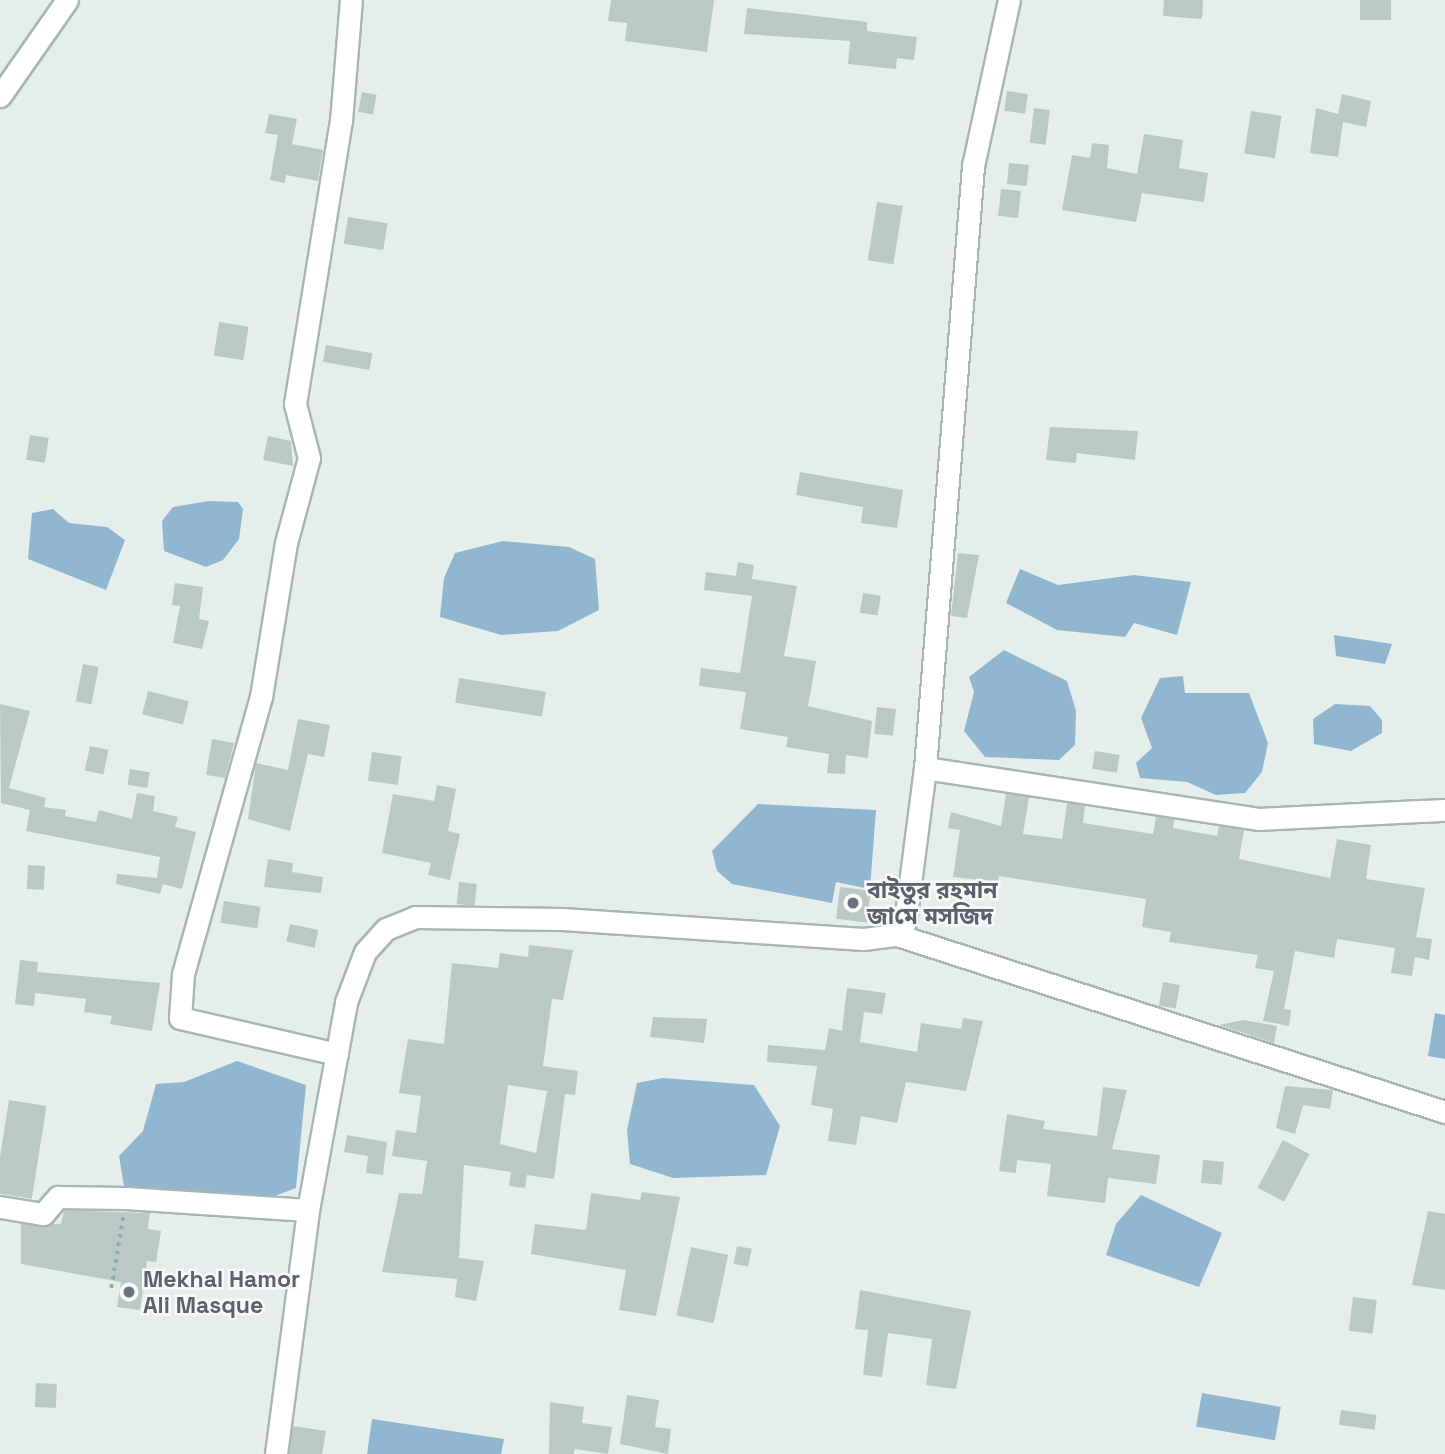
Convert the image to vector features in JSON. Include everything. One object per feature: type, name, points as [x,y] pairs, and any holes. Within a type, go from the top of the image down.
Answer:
[{"type":"street","points":[[0,96],[67,0]]},
{"type":"street","points":[[337,1054],[180,1018],[183,974],[261,697],[286,543],[309,458],[295,404],[341,121],[351,0]]},
{"type":"street","points":[[897,935],[905,922],[925,768],[974,166],[1009,0]]},
{"type":"street","points":[[925,768],[1258,819],[1445,810]]},
{"type":"street","points":[[276,1454],[308,1210],[337,1054],[365,952],[386,929],[415,917],[897,935],[1445,1112]]},
{"type":"street","points":[[0,1208],[43,1214],[58,1198],[126,1198],[308,1210]]},
{"type":"path","points":[[111,1287],[126,1198]]},
{"type":"water","points":[[209,501],[238,502],[243,509],[239,539],[223,560],[206,567],[164,551],[162,521],[173,507]]},
{"type":"water","points":[[53,509],[69,523],[107,527],[125,540],[106,590],[28,559],[32,513]]},
{"type":"water","points":[[503,541],[569,547],[595,559],[599,610],[558,631],[501,635],[440,617],[444,578],[455,553]]},
{"type":"water","points":[[1020,569],[1058,585],[1134,575],[1191,582],[1177,635],[1134,623],[1125,637],[1057,630],[1006,603]]},
{"type":"water","points":[[1334,635],[1392,644],[1385,664],[1336,656]]},
{"type":"water","points":[[1004,650],[1067,681],[1076,711],[1075,745],[1059,760],[985,757],[964,731],[974,692],[969,677]]},
{"type":"water","points":[[1183,676],[1185,693],[1249,693],[1268,743],[1262,772],[1245,793],[1216,795],[1187,782],[1140,778],[1136,763],[1152,748],[1141,718],[1160,678]]},
{"type":"water","points":[[1335,704],[1370,706],[1382,720],[1382,733],[1351,751],[1314,744],[1313,719]]},
{"type":"water","points":[[758,804],[876,810],[870,889],[836,882],[832,903],[732,884],[717,871],[712,851]]},
{"type":"water","points":[[1435,1013],[1445,1015],[1445,1059],[1428,1056]]},
{"type":"water","points":[[237,1061],[306,1085],[296,1188],[267,1199],[124,1186],[119,1156],[143,1131],[156,1084],[184,1082]]},
{"type":"water","points":[[663,1078],[754,1085],[780,1126],[766,1175],[673,1178],[630,1164],[627,1130],[637,1083]]},
{"type":"water","points":[[1141,1195],[1222,1233],[1199,1287],[1106,1255],[1116,1224]]},
{"type":"water","points":[[1202,1393],[1281,1407],[1275,1440],[1196,1426]]},
{"type":"water","points":[[372,1419],[504,1439],[501,1454],[367,1454]]},
{"type":"building","points":[[611,0],[714,0],[707,52],[625,41],[627,23],[608,21]]},
{"type":"building","points":[[1164,0],[1203,0],[1202,19],[1163,16]]},
{"type":"building","points":[[1360,0],[1391,0],[1391,20],[1360,20]]},
{"type":"building","points":[[747,8],[867,22],[867,31],[917,37],[914,60],[897,58],[896,69],[848,64],[850,41],[744,34]]},
{"type":"building","points":[[1007,91],[1028,94],[1025,114],[1004,111]]},
{"type":"building","points":[[362,92],[377,95],[373,114],[358,112]]},
{"type":"building","points":[[1342,94],[1371,101],[1366,127],[1343,122],[1338,157],[1310,153],[1316,108],[1338,114]]},
{"type":"building","points":[[1034,108],[1050,110],[1046,145],[1030,143]]},
{"type":"building","points":[[1251,111],[1282,116],[1275,158],[1244,153]]},
{"type":"building","points":[[269,114],[297,119],[292,144],[323,150],[318,181],[286,175],[285,183],[270,180],[278,135],[265,133]]},
{"type":"building","points":[[1144,134],[1183,140],[1179,168],[1208,173],[1204,202],[1142,193],[1136,222],[1062,210],[1072,155],[1090,158],[1092,143],[1109,145],[1107,168],[1137,174]]},
{"type":"building","points":[[1009,163],[1029,165],[1027,186],[1007,184]]},
{"type":"building","points":[[1001,189],[1021,191],[1018,218],[998,216]]},
{"type":"building","points":[[877,202],[903,206],[893,264],[868,260]]},
{"type":"building","points":[[348,217],[388,223],[383,250],[344,244]]},
{"type":"building","points":[[219,322],[249,327],[243,360],[214,356]]},
{"type":"building","points":[[326,345],[372,353],[369,370],[323,362]]},
{"type":"building","points":[[1050,427],[1138,431],[1135,460],[1077,453],[1076,463],[1046,460]]},
{"type":"building","points":[[30,435],[49,438],[45,463],[26,460]]},
{"type":"building","points":[[268,436],[291,441],[293,466],[263,460]]},
{"type":"building","points":[[800,472],[903,490],[897,528],[861,523],[863,507],[796,495]]},
{"type":"building","points":[[958,553],[979,555],[967,618],[951,616]]},
{"type":"building","points":[[738,562],[754,565],[752,579],[797,586],[784,656],[816,661],[808,706],[872,721],[868,758],[846,755],[845,774],[827,773],[829,754],[786,747],[788,737],[740,729],[746,692],[699,686],[701,668],[740,673],[752,596],[704,590],[706,572],[736,576]]},
{"type":"building","points":[[175,583],[203,587],[199,619],[209,621],[202,649],[173,643],[180,606],[172,605]]},
{"type":"building","points":[[863,593],[881,596],[878,616],[860,613]]},
{"type":"building","points":[[83,664],[99,667],[91,704],[76,701]]},
{"type":"building","points":[[459,678],[546,692],[542,716],[455,703]]},
{"type":"building","points":[[148,691],[189,701],[183,724],[142,714]]},
{"type":"building","points":[[0,704],[30,711],[9,788],[46,798],[44,807],[66,810],[65,816],[96,822],[99,810],[132,819],[137,793],[155,796],[153,811],[178,817],[175,827],[196,832],[182,889],[163,884],[160,894],[116,884],[117,874],[157,878],[160,857],[26,831],[30,810],[1,803]]},
{"type":"building","points":[[877,707],[896,709],[893,736],[874,734]]},
{"type":"building","points":[[298,719],[330,725],[324,757],[308,754],[290,831],[248,819],[256,763],[288,770]]},
{"type":"building","points":[[212,739],[234,743],[225,778],[206,775]]},
{"type":"building","points":[[90,746],[109,750],[103,774],[85,770]]},
{"type":"building","points":[[1095,751],[1120,755],[1117,773],[1092,769]]},
{"type":"building","points":[[372,752],[402,756],[398,785],[368,781]]},
{"type":"building","points":[[130,769],[150,772],[147,788],[127,785]]},
{"type":"building","points":[[437,785],[456,789],[448,831],[460,834],[450,880],[428,875],[431,863],[382,853],[393,794],[434,801]]},
{"type":"building","points":[[1006,794],[1029,797],[1023,834],[1062,839],[1067,803],[1085,806],[1083,823],[1153,834],[1156,817],[1174,819],[1173,828],[1217,836],[1219,826],[1244,830],[1239,859],[1330,878],[1337,839],[1371,845],[1366,879],[1425,888],[1416,937],[1432,939],[1429,960],[1415,957],[1412,976],[1391,973],[1395,948],[1337,939],[1334,958],[1295,951],[1284,1009],[1291,1010],[1289,1026],[1263,1021],[1274,971],[1255,968],[1258,955],[1169,942],[1171,932],[1142,927],[1146,899],[999,876],[998,882],[953,877],[960,830],[948,828],[951,812],[1001,826]]},
{"type":"building","points":[[268,859],[293,863],[292,872],[323,877],[321,893],[264,887]]},
{"type":"building","points":[[28,865],[45,866],[44,890],[27,889]]},
{"type":"building","points":[[459,882],[477,884],[475,906],[457,904]]},
{"type":"building","points":[[840,887],[871,891],[867,923],[836,919]]},
{"type":"building","points":[[224,901],[261,907],[257,929],[221,923]]},
{"type":"building","points":[[290,924],[318,930],[315,948],[286,942]]},
{"type":"building","points":[[529,945],[573,950],[563,1000],[552,999],[543,1066],[578,1071],[575,1095],[565,1094],[554,1179],[527,1175],[525,1188],[509,1186],[511,1172],[464,1165],[459,1258],[484,1261],[476,1301],[455,1297],[457,1279],[382,1272],[399,1193],[422,1194],[427,1161],[392,1156],[396,1130],[416,1133],[421,1096],[399,1093],[408,1039],[444,1044],[452,963],[498,968],[500,953],[528,957]],"holes":[[[508,1085],[547,1091],[536,1153],[500,1144]]]},
{"type":"building","points":[[20,960],[38,962],[37,972],[160,983],[152,1031],[110,1024],[112,1016],[84,1012],[86,999],[35,993],[34,1006],[15,1004]]},
{"type":"building","points":[[1163,982],[1180,985],[1176,1009],[1159,1006]]},
{"type":"building","points":[[847,988],[886,993],[882,1014],[864,1012],[860,1042],[917,1052],[921,1023],[961,1029],[963,1018],[983,1021],[966,1091],[906,1082],[897,1123],[861,1116],[856,1145],[828,1141],[833,1109],[811,1105],[817,1066],[767,1062],[768,1045],[825,1050],[829,1028],[842,1031]]},
{"type":"building","points":[[653,1017],[707,1019],[704,1043],[650,1037]]},
{"type":"building","points":[[1243,1020],[1277,1026],[1274,1043],[1219,1025]]},
{"type":"building","points":[[1285,1086],[1333,1090],[1330,1109],[1303,1105],[1295,1134],[1276,1128]]},
{"type":"building","points":[[1103,1087],[1127,1090],[1112,1149],[1160,1155],[1156,1184],[1108,1178],[1105,1203],[1047,1196],[1051,1164],[1017,1160],[1016,1173],[999,1171],[1007,1114],[1045,1121],[1043,1129],[1097,1136]]},
{"type":"building","points":[[9,1100],[47,1106],[32,1199],[0,1194],[0,1157]]},
{"type":"building","points":[[347,1135],[387,1142],[383,1175],[366,1173],[368,1156],[344,1152]]},
{"type":"building","points":[[1283,1140],[1309,1154],[1284,1202],[1258,1188]]},
{"type":"building","points":[[1203,1160],[1224,1162],[1222,1185],[1201,1183]]},
{"type":"building","points":[[642,1192],[680,1197],[656,1316],[619,1310],[626,1270],[531,1254],[535,1224],[586,1230],[591,1193],[640,1200]]},
{"type":"building","points":[[64,1210],[150,1213],[148,1229],[161,1231],[156,1262],[147,1261],[140,1310],[117,1307],[121,1282],[21,1264],[21,1224],[61,1224]]},
{"type":"building","points":[[1428,1211],[1445,1214],[1445,1290],[1412,1285]]},
{"type":"building","points":[[737,1246],[752,1249],[748,1267],[734,1264]]},
{"type":"building","points":[[691,1247],[728,1255],[714,1323],[676,1315]]},
{"type":"building","points":[[860,1290],[971,1311],[956,1389],[926,1385],[932,1339],[888,1333],[882,1377],[863,1375],[868,1330],[855,1329]]},
{"type":"building","points":[[1353,1297],[1377,1300],[1373,1334],[1349,1331]]},
{"type":"building","points":[[36,1383],[57,1384],[56,1408],[35,1407]]},
{"type":"building","points":[[627,1395],[659,1400],[655,1427],[671,1429],[668,1454],[620,1444]]},
{"type":"building","points":[[550,1402],[584,1407],[582,1423],[612,1427],[608,1454],[575,1449],[574,1454],[549,1454]]},
{"type":"building","points":[[1341,1410],[1377,1415],[1375,1430],[1339,1425]]},
{"type":"building","points":[[293,1426],[326,1431],[322,1454],[289,1454]]},
{"type":"place","name":"বাইতুর রহমান জা‌মে মস‌জিদ","points":[[853,903]]},
{"type":"place","name":"Mekhal Hamor Ali Masque","points":[[129,1292]]}]
